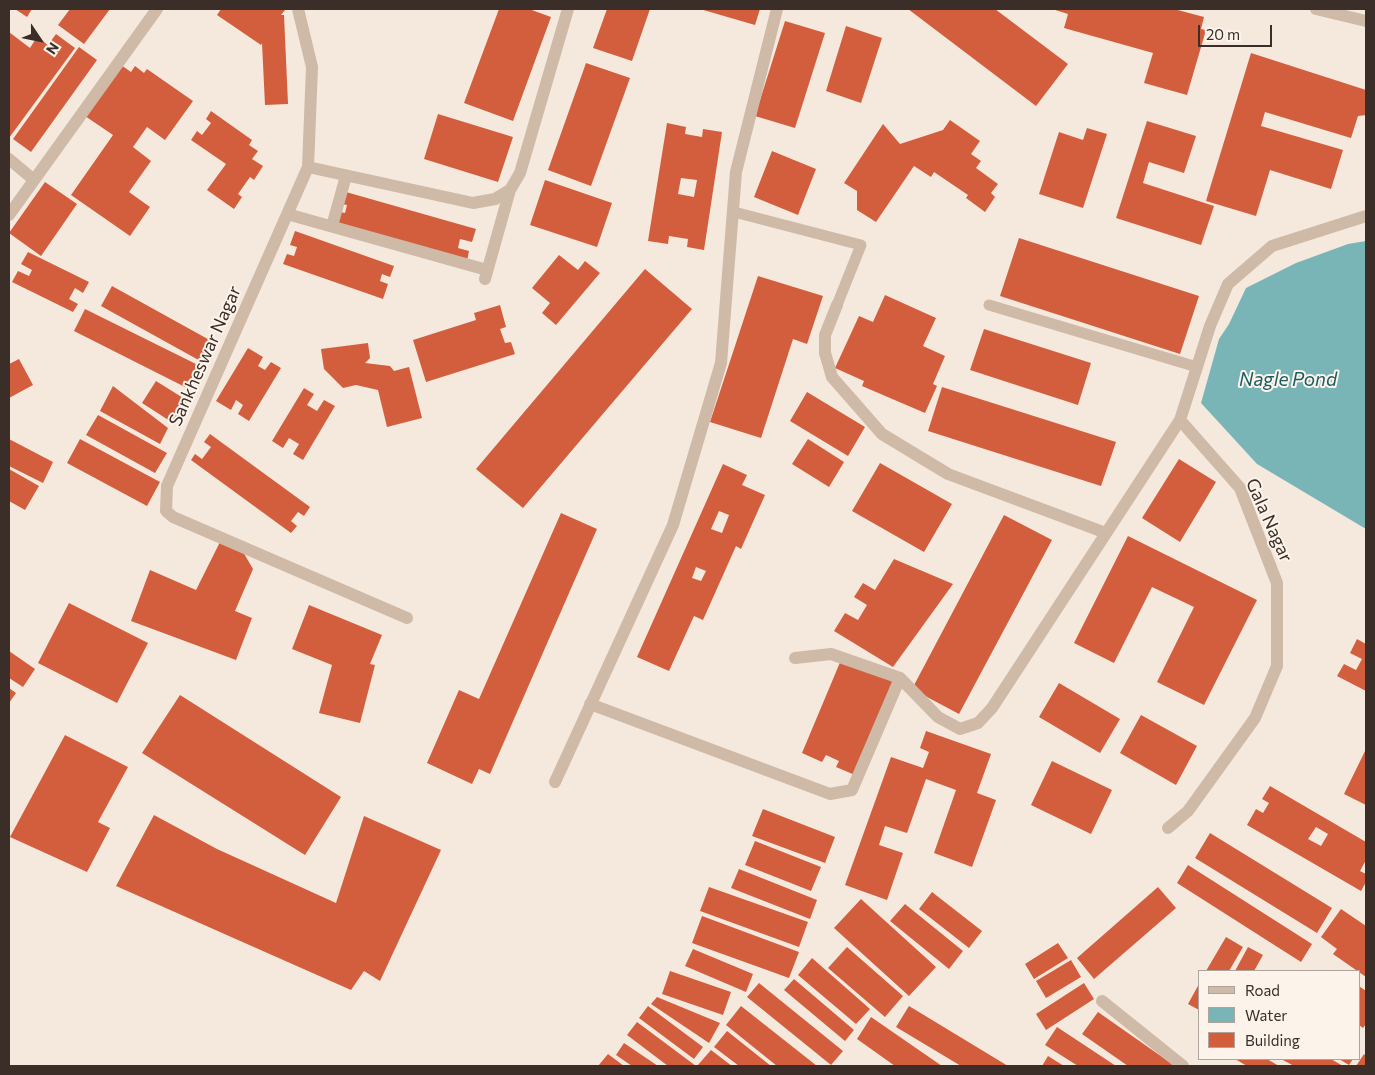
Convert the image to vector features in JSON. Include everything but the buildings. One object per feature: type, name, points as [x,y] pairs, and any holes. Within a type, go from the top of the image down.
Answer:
[{"type":"street","points":[[9,215],[157,9]]},
{"type":"street","points":[[298,9],[312,67],[308,167],[473,203],[495,199],[510,190]]},
{"type":"street","points":[[287,214],[332,226],[486,275],[510,190],[520,173],[568,9]]},
{"type":"street","points":[[555,782],[672,525],[721,363],[736,172],[777,9]]},
{"type":"street","points":[[1316,9],[1366,21]]},
{"type":"street","points":[[9,160],[34,180]]},
{"type":"street","name":"Sankheswar Nagar","points":[[308,167],[167,486],[166,511],[173,517],[407,618]]},
{"type":"street","points":[[332,226],[346,176]]},
{"type":"street","points":[[795,658],[831,654],[900,678],[938,717],[960,729],[978,723],[992,708],[1180,420],[1210,326],[1228,284],[1272,246],[1366,216]]},
{"type":"street","points":[[838,305],[826,336],[825,353],[832,377],[882,434],[948,474],[1106,533]]},
{"type":"street","name":"Gala Nagar","points":[[1168,828],[1188,812],[1256,718],[1277,666],[1277,583],[1274,574],[1240,488],[1180,420]]},
{"type":"street","points":[[590,704],[830,794],[852,790],[900,678]]},
{"type":"street","points":[[1102,1001],[1182,1066]]},
{"type":"lane","points":[[734,212],[861,245],[838,305]]},
{"type":"lane","points":[[989,306],[1197,367]]},
{"type":"water","name":"Nagle Pond","points":[[1366,241],[1366,529],[1257,464],[1201,403],[1219,339],[1229,324],[1246,288],[1296,263],[1348,244]]}]
